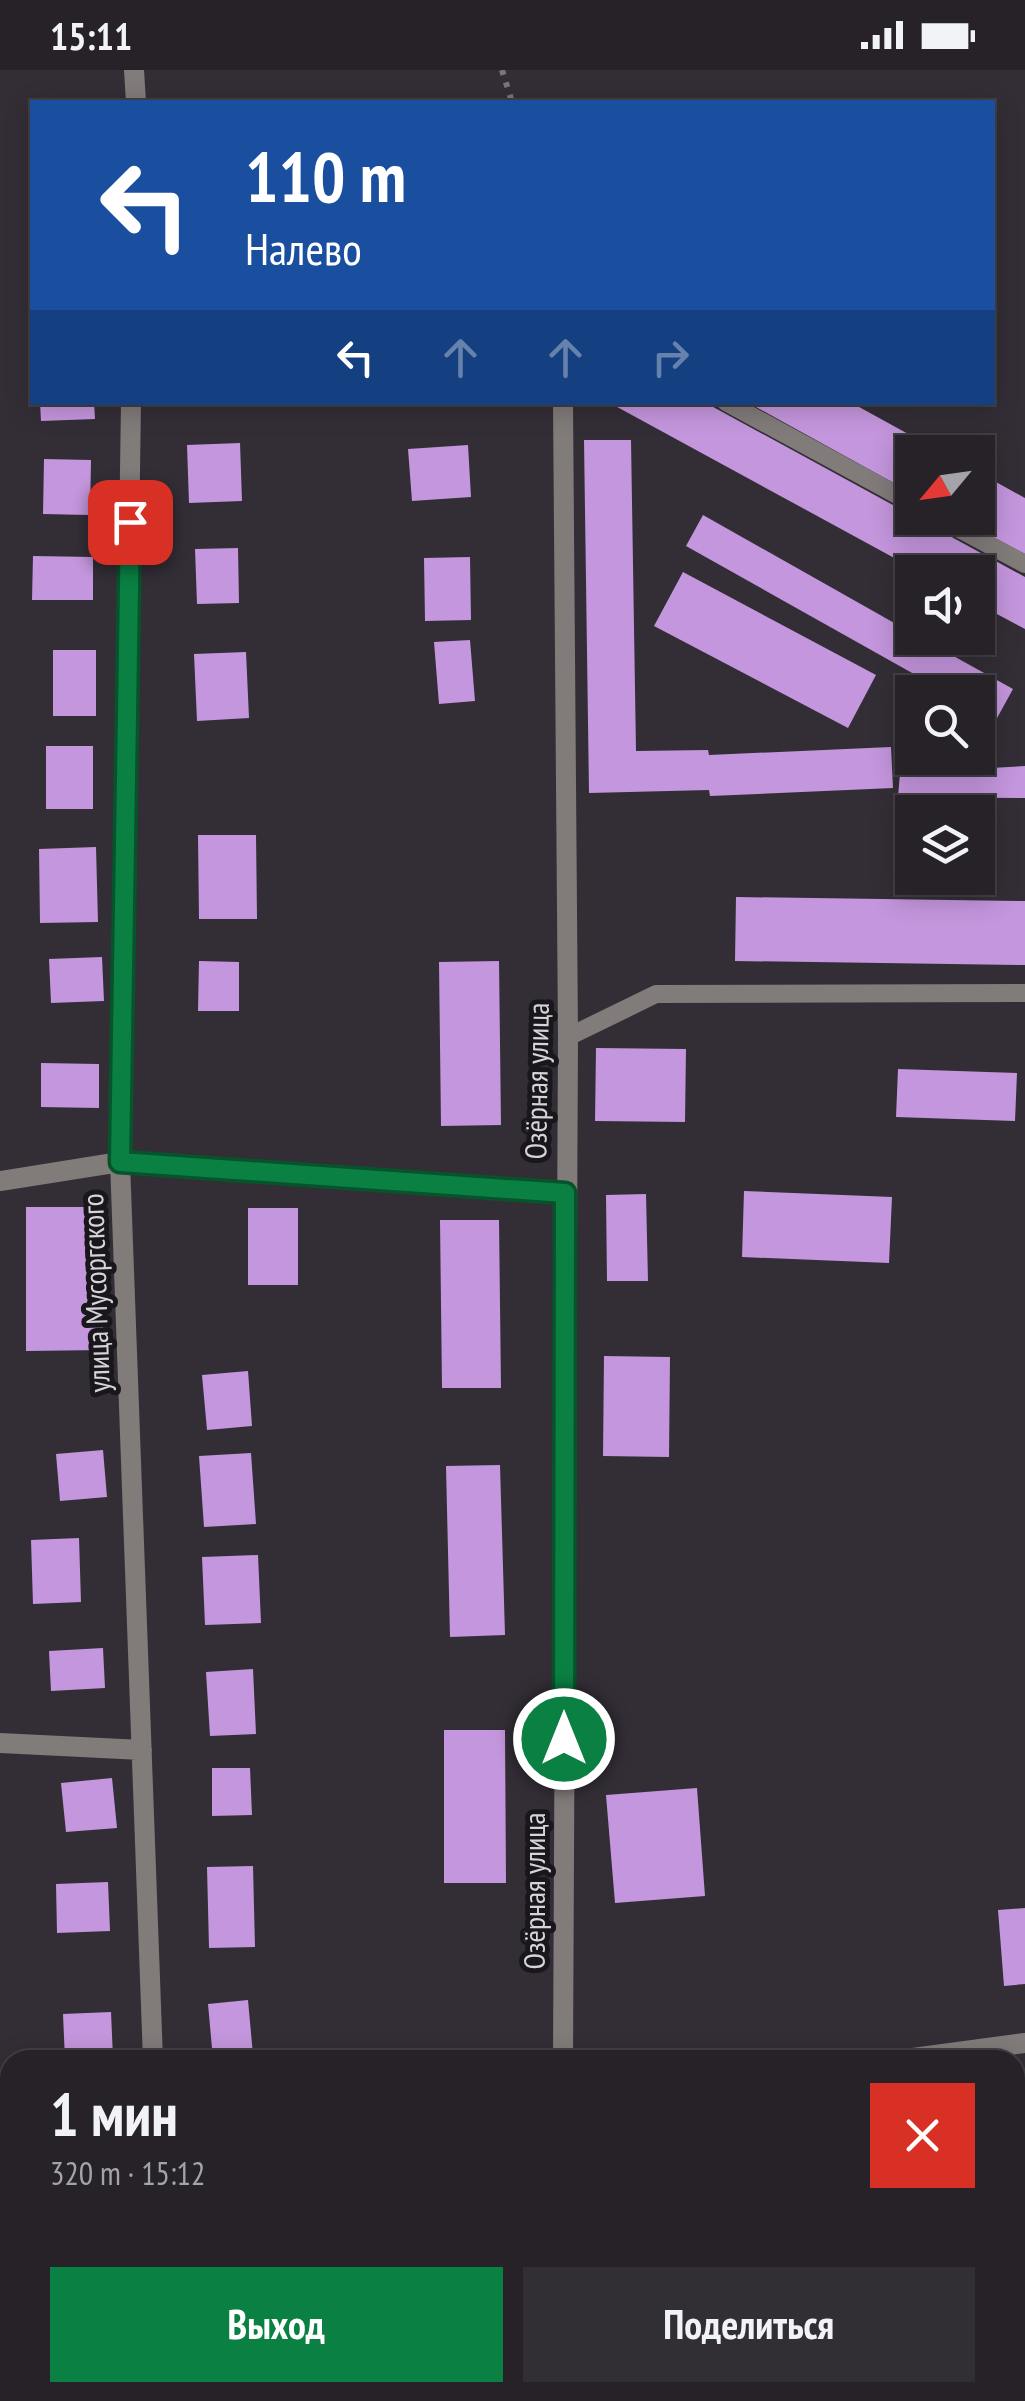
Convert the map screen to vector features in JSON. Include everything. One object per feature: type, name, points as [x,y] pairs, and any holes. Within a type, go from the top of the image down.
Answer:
[{"type":"street","points":[[135,71],[136,100]]},
{"type":"street","name":"улица Мусоргского","points":[[131,405],[120,1162],[153,2050]]},
{"type":"street","name":"Озёрная улица","points":[[562,2050],[568,1038],[563,405]]},
{"type":"street","points":[[0,1181],[120,1162],[565,1193]]},
{"type":"street","points":[[0,1744],[142,1750]]},
{"type":"street","points":[[973,2050],[1025,2043]]},
{"type":"lane","points":[[731,405],[895,495]]},
{"type":"lane","points":[[970,535],[1025,564]]},
{"type":"lane","points":[[568,1038],[656,994],[1025,993]]},
{"type":"path","points":[[502,70],[511,100]]},
{"type":"building","points":[[40,405],[94,405],[95,419],[41,421]]},
{"type":"building","points":[[614,405],[710,405],[895,506],[895,535],[948,535],[985,555],[895,555],[895,558]]},
{"type":"building","points":[[752,405],[855,405],[910,435],[895,435],[895,484]]},
{"type":"building","points":[[584,440],[631,440],[636,751],[708,750],[709,755],[891,747],[893,788],[710,796],[709,790],[589,793]]},
{"type":"building","points":[[240,443],[242,501],[189,503],[187,445]]},
{"type":"building","points":[[468,445],[471,497],[412,501],[408,449]]},
{"type":"building","points":[[44,459],[91,460],[90,515],[43,514]]},
{"type":"building","points":[[995,481],[1025,498],[1025,554],[989,535],[995,535]]},
{"type":"building","points":[[703,515],[895,623],[895,655],[952,655],[988,675],[916,675],[686,546]]},
{"type":"building","points":[[238,548],[239,603],[197,604],[195,549]]},
{"type":"building","points":[[33,556],[93,557],[93,600],[32,600]]},
{"type":"building","points":[[470,557],[471,620],[425,621],[424,558]]},
{"type":"building","points":[[995,561],[1025,577],[1025,629],[995,613]]},
{"type":"building","points":[[683,572],[876,675],[848,728],[654,626]]},
{"type":"building","points":[[470,640],[475,701],[439,704],[434,642]]},
{"type":"building","points":[[53,650],[96,650],[96,716],[53,716]]},
{"type":"building","points":[[246,652],[249,718],[197,721],[194,654]]},
{"type":"building","points":[[995,679],[1013,689],[995,719]]},
{"type":"building","points":[[46,746],[93,746],[93,809],[46,809]]},
{"type":"building","points":[[1025,766],[1025,798],[898,795],[900,775],[995,775],[995,768]]},
{"type":"building","points":[[198,835],[256,835],[257,919],[199,919]]},
{"type":"building","points":[[96,847],[98,922],[40,923],[39,849]]},
{"type":"building","points":[[736,897],[1025,901],[1025,965],[735,961]]},
{"type":"building","points":[[102,957],[104,1001],[51,1003],[49,959]]},
{"type":"building","points":[[199,961],[239,962],[239,1011],[198,1011]]},
{"type":"building","points":[[499,961],[501,1125],[441,1126],[439,962]]},
{"type":"building","points":[[596,1048],[686,1049],[685,1122],[595,1121]]},
{"type":"building","points":[[41,1063],[99,1064],[99,1108],[41,1107]]},
{"type":"building","points":[[898,1069],[1017,1073],[1015,1121],[896,1117]]},
{"type":"building","points":[[744,1191],[892,1197],[889,1263],[742,1257]]},
{"type":"building","points":[[646,1194],[648,1281],[607,1281],[606,1195]]},
{"type":"building","points":[[26,1207],[103,1207],[103,1350],[26,1351]]},
{"type":"building","points":[[248,1208],[298,1208],[298,1285],[248,1285]]},
{"type":"building","points":[[440,1220],[499,1220],[501,1388],[442,1388]]},
{"type":"building","points":[[604,1356],[670,1357],[669,1457],[603,1456]]},
{"type":"building","points":[[248,1371],[252,1426],[207,1430],[202,1375]]},
{"type":"building","points":[[103,1450],[107,1497],[60,1501],[56,1454]]},
{"type":"building","points":[[251,1453],[256,1524],[204,1527],[199,1456]]},
{"type":"building","points":[[500,1465],[505,1635],[450,1637],[446,1466]]},
{"type":"building","points":[[79,1538],[81,1602],[33,1604],[31,1540]]},
{"type":"building","points":[[258,1555],[261,1623],[205,1625],[202,1557]]},
{"type":"building","points":[[103,1648],[105,1688],[51,1691],[49,1651]]},
{"type":"building","points":[[253,1669],[256,1734],[210,1736],[206,1672]]},
{"type":"building","points":[[444,1730],[505,1730],[506,1883],[444,1883]]},
{"type":"building","points":[[212,1768],[250,1768],[252,1815],[212,1816]]},
{"type":"building","points":[[112,1778],[117,1828],[66,1832],[61,1783]]},
{"type":"building","points":[[697,1788],[705,1896],[615,1903],[606,1795]]},
{"type":"building","points":[[253,1866],[255,1947],[209,1948],[207,1867]]},
{"type":"building","points":[[108,1882],[110,1931],[57,1933],[56,1884]]},
{"type":"building","points":[[1025,1908],[1025,1984],[1004,1986],[998,1910]]},
{"type":"building","points":[[248,2000],[253,2050],[212,2050],[208,2004]]},
{"type":"building","points":[[111,2012],[113,2050],[65,2050],[63,2014]]},
{"type":"route","points":[[130,522],[120,1162],[565,1193],[564,1739]]}]
